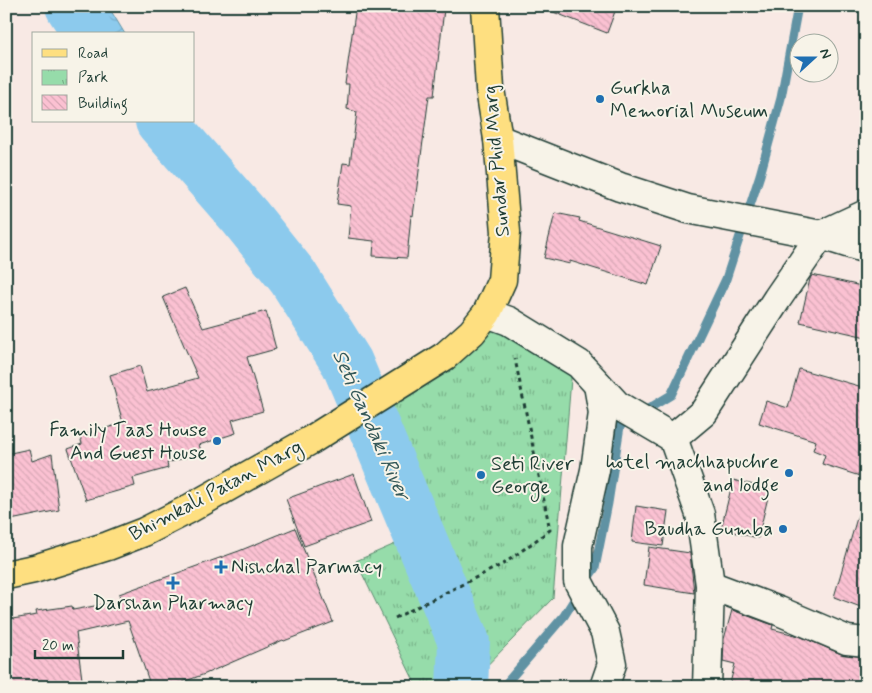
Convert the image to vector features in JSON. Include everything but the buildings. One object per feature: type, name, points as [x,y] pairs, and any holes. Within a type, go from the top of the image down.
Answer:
[{"type":"main road","name":"Sundar Phid Marg","points":[[445,356],[472,332],[498,317],[506,232],[498,139],[490,89],[485,6]]},
{"type":"main road","name":"Bhimkali Patan Marg","points":[[6,575],[34,569],[108,546],[144,532],[311,440],[445,356]]},
{"type":"street","points":[[498,139],[620,187],[688,208],[808,232],[866,249]]},
{"type":"street","points":[[667,435],[704,412],[777,299],[808,232],[866,214]]},
{"type":"street","points":[[498,317],[579,364],[617,405],[667,435],[700,514],[710,585],[707,687]]},
{"type":"street","points":[[598,384],[603,413],[595,470],[578,546],[578,581],[605,632],[612,664],[604,687]]},
{"type":"street","points":[[710,585],[779,611],[847,640],[866,642]]},
{"type":"path","points":[[395,618],[505,563],[550,530],[511,340],[498,317]]},
{"type":"green space","name":"Seti River George","points":[[497,318],[572,367],[553,598],[466,687],[417,687],[356,561],[425,531],[374,418]]},
{"type":"water","points":[[72,6],[108,6],[124,32],[92,32]]},
{"type":"waterway","name":"Seti Gandaki River","points":[[71,6],[88,32]]},
{"type":"waterway","points":[[586,581],[595,568],[608,503],[620,426],[671,395],[726,279],[760,175],[781,98],[798,6]]},
{"type":"waterway","name":"Seti Gandaki River","points":[[162,122],[245,217],[293,277],[347,363],[464,642],[462,687]]},
{"type":"waterway","points":[[503,687],[564,616],[579,592]]},
{"type":"place","name":"Gurkha Memorial Museum","points":[[600,99]]},
{"type":"place","name":"Family Taas House And Guest House","points":[[217,441]]},
{"type":"place","name":"hotel machhapuchre and lodge","points":[[789,473]]},
{"type":"place","name":"Seti River George","points":[[481,475]]},
{"type":"place","name":"Baudha Gumba","points":[[783,529]]},
{"type":"place","name":"Nishchal Parmacy","points":[[221,567]]},
{"type":"place","name":"Darshan Pharmacy","points":[[173,583]]}]
